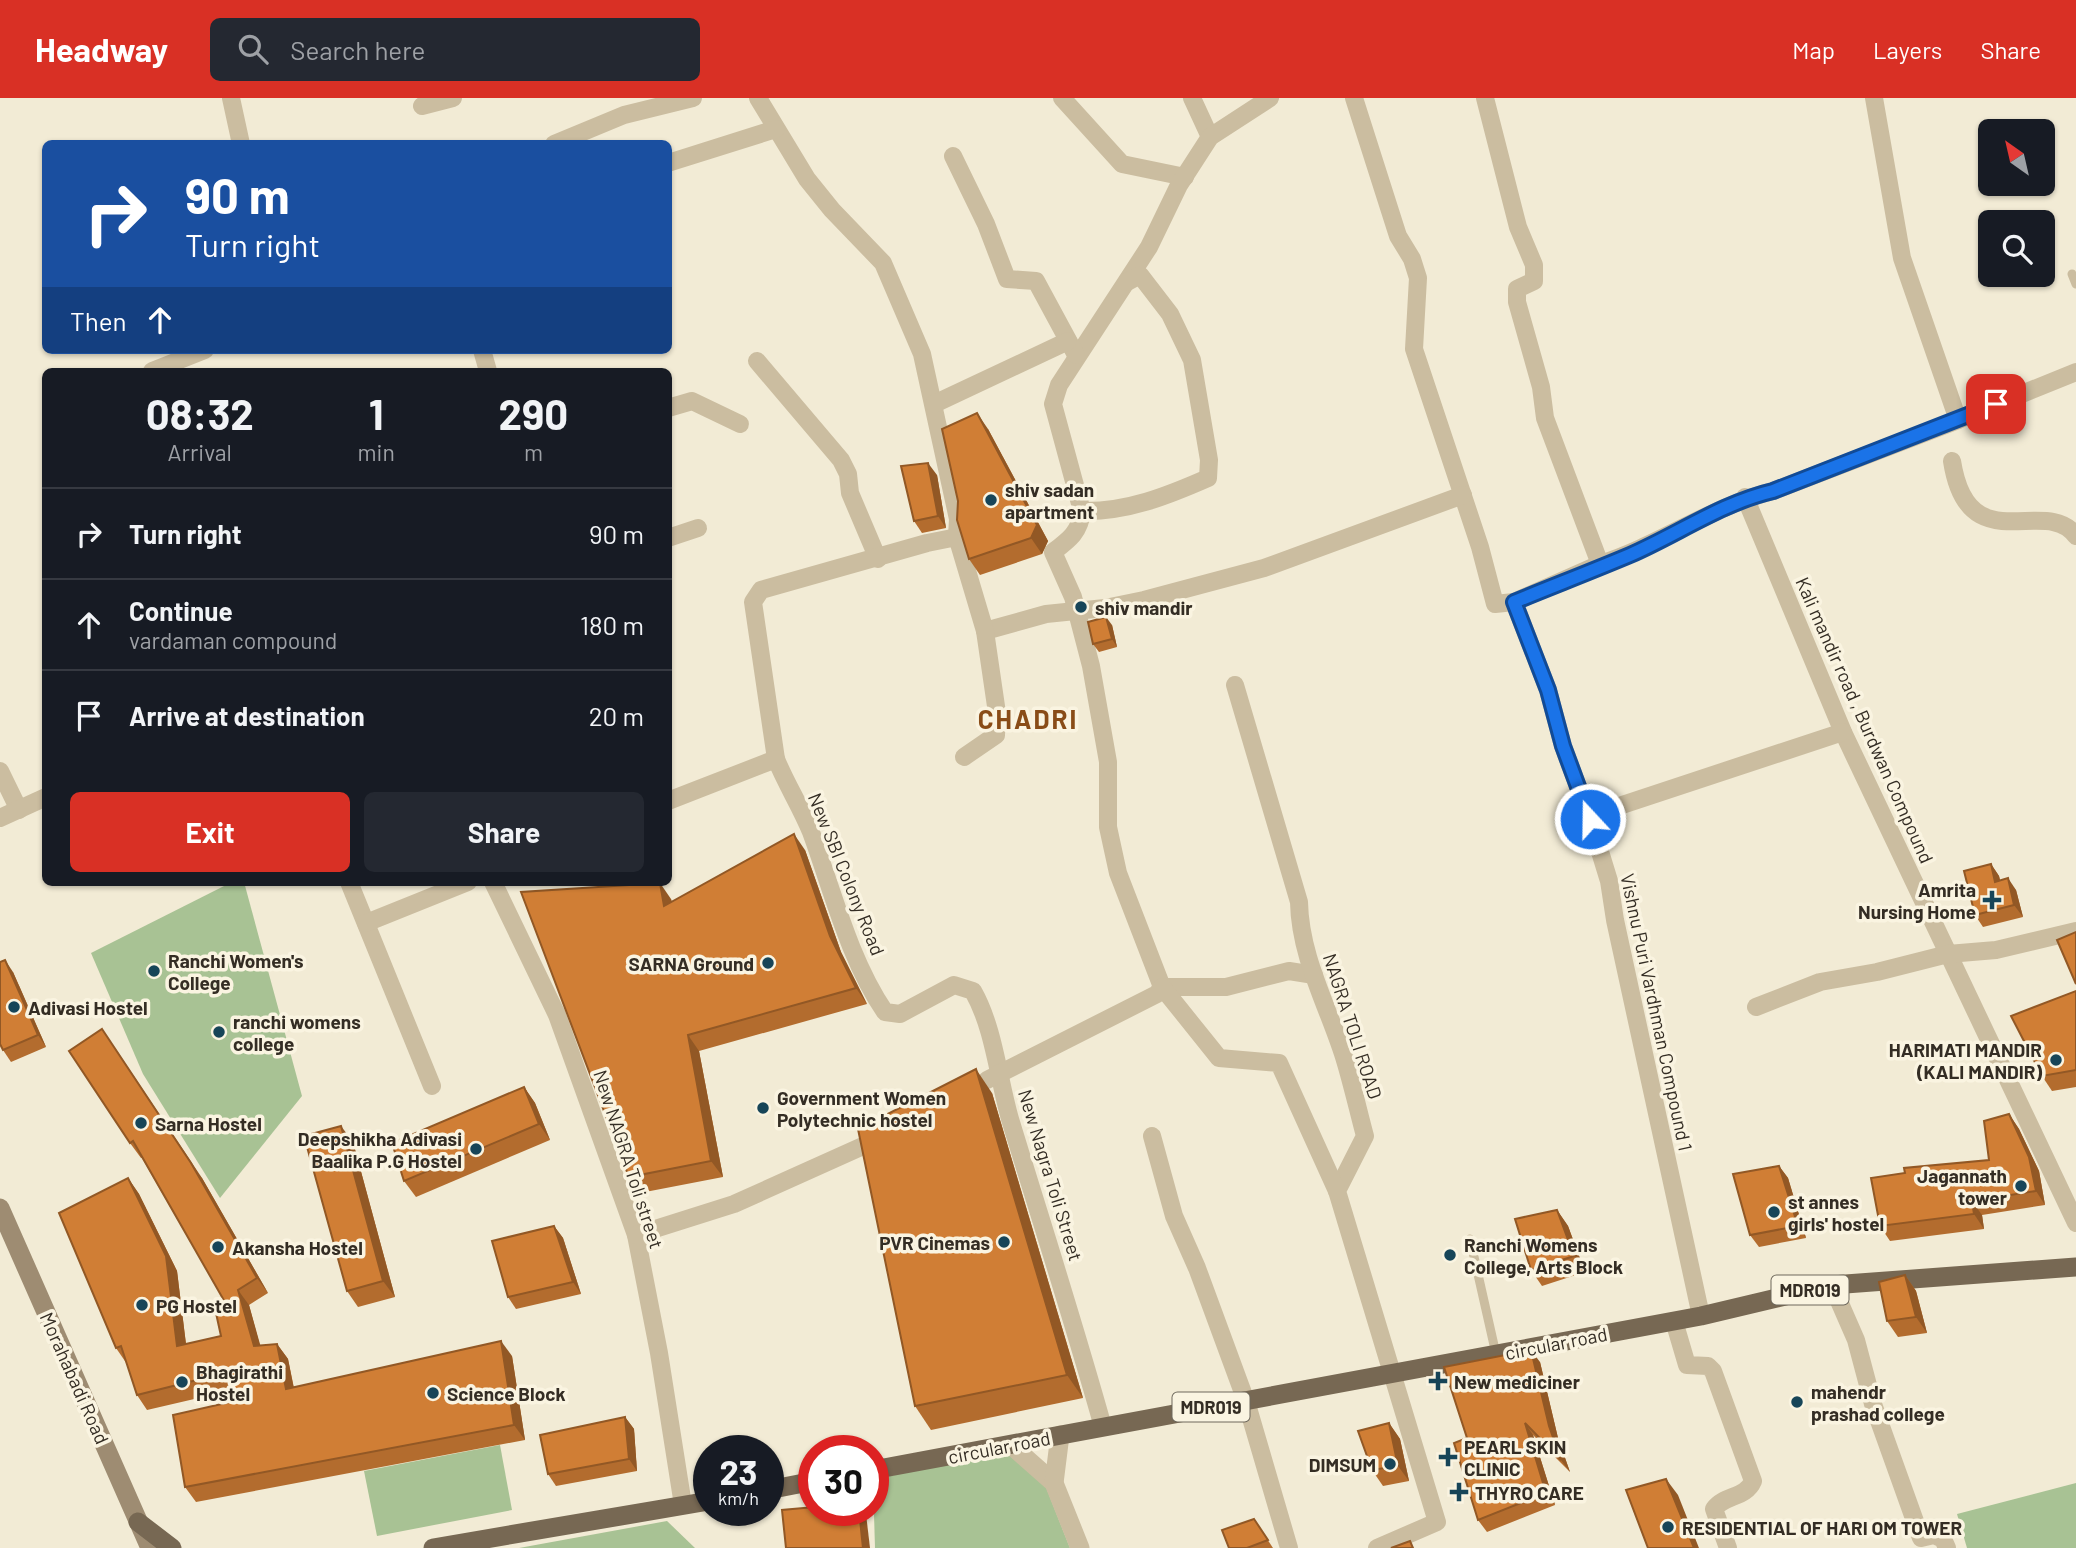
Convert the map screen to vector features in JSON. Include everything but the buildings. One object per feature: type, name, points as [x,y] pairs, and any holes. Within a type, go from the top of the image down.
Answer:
[{"type":"main road","name":"Morahabadi Road","points":[[0,1208],[150,1548]]},
{"type":"main road","name":"circular road","points":[[889,1467],[1701,1316],[1832,1285],[2076,1267]]},
{"type":"main road","points":[[433,1548],[693,1503]]},
{"type":"main road","points":[[138,1522],[172,1548]]},
{"type":"street","points":[[231,98],[240,140]]},
{"type":"street","points":[[422,106],[453,98]]},
{"type":"street","points":[[564,140],[624,115],[692,98]]},
{"type":"street","points":[[758,98],[807,178],[832,210],[883,263],[922,354],[958,519],[957,537],[985,631],[997,713],[996,735],[964,757]]},
{"type":"street","points":[[1062,98],[1122,164],[1185,177]]},
{"type":"street","points":[[1192,98],[1210,137]]},
{"type":"street","points":[[1270,98],[1210,137],[1128,282],[1072,348],[1053,404],[1082,511],[1081,525],[1073,537],[1053,552],[1076,609],[1108,762],[1108,827],[1118,873],[1160,990],[1219,1058],[1279,1063],[1337,1191],[1437,1522],[1377,1548]]},
{"type":"street","points":[[1354,98],[1398,236],[1412,259],[1418,278],[1413,349],[1463,495],[1495,604],[1514,602],[1600,564],[1628,555],[1745,498],[1773,491],[2076,372]]},
{"type":"street","points":[[1485,98],[1518,227],[1534,265],[1534,281],[1517,289],[1517,302],[1541,387],[1545,418],[1600,564]]},
{"type":"street","points":[[1874,98],[1902,258],[1958,420]]},
{"type":"street","points":[[672,162],[776,129]]},
{"type":"street","points":[[953,156],[986,224],[1007,279],[1036,281],[1072,348]]},
{"type":"street","points":[[1082,511],[1105,512],[1147,503],[1208,478],[1209,460],[1192,360],[1170,314],[1147,280],[1140,275],[1128,282]]},
{"type":"street","points":[[934,404],[1072,348]]},
{"type":"street","points":[[160,368],[195,354]]},
{"type":"street","points":[[757,361],[841,460],[848,474],[850,493],[878,559]]},
{"type":"street","points":[[672,407],[692,401],[740,424]]},
{"type":"street","points":[[1952,461],[1956,485],[1975,513],[2007,523],[2057,522],[2076,536]]},
{"type":"street","points":[[985,631],[1045,614],[1105,608],[1144,600],[1264,568],[1463,495]]},
{"type":"street","name":"Kali mandir road , Burdwan Compound","points":[[1745,498],[1843,732],[2076,1223]]},
{"type":"street","points":[[672,537],[698,528]]},
{"type":"street","name":"New SBI Colony Road","points":[[957,537],[761,590],[753,602],[776,759],[809,828],[838,912],[874,996],[885,1012],[900,1014],[954,985],[974,991],[983,1008],[997,1075]]},
{"type":"street","name":"Vishnu Puri Vardhman Compound 1","points":[[1514,602],[1548,690],[1563,746],[1609,881],[1615,920],[1701,1316]]},
{"type":"street","name":"NAGRA TOLI ROAD","points":[[1235,685],[1299,902],[1299,925],[1344,1057],[1365,1136],[1337,1191]]},
{"type":"street","points":[[1590,819],[1604,811],[1843,732]]},
{"type":"street","points":[[672,799],[776,759]]},
{"type":"street","points":[[0,771],[19,810]]},
{"type":"street","points":[[0,818],[42,799]]},
{"type":"street","points":[[351,886],[432,1086]]},
{"type":"street","points":[[366,923],[458,886]]},
{"type":"street","name":"New NAGRA Toli street","points":[[496,886],[557,1015],[636,1235],[659,1353],[683,1505]]},
{"type":"street","points":[[1756,1006],[1820,982],[1877,972],[1948,954],[1996,950],[2076,931]]},
{"type":"street","points":[[997,1075],[1160,990],[1226,987],[1289,971],[1314,975]]},
{"type":"street","name":"New Nagra Toli Street","points":[[973,1088],[997,1075],[1062,1283],[1103,1427]]},
{"type":"street","name":"New Nagra Toli Street","points":[[636,1235],[734,1204],[901,1128]]},
{"type":"street","points":[[1152,1136],[1174,1216],[1197,1268],[1246,1401],[1289,1548]]},
{"type":"street","points":[[1832,1285],[1856,1340],[1873,1404],[1921,1538],[1934,1535],[1943,1539],[1947,1548]]},
{"type":"street","points":[[1674,1321],[1687,1365],[1708,1366],[1713,1371],[1753,1481],[1748,1490],[1720,1502],[1714,1509],[1728,1548]]},
{"type":"street","points":[[1054,1483],[1060,1435]]},
{"type":"street","points":[[1011,1445],[1054,1483],[1080,1548]]},
{"type":"lane","points":[[2072,274],[2076,284]]},
{"type":"lane","points":[[1470,1239],[1496,1354]]},
{"type":"green space","points":[[224,886],[245,886],[302,1096],[220,1198],[143,1074],[91,953]]},
{"type":"green space","points":[[500,1445],[512,1510],[377,1536],[364,1471]]},
{"type":"green space","points":[[1009,1448],[1044,1482],[1070,1548],[875,1548],[874,1526],[889,1526],[889,1476]]},
{"type":"green space","points":[[2076,1483],[2076,1548],[1967,1548],[1957,1514]]},
{"type":"green space","points":[[667,1521],[695,1548],[519,1548]]},
{"type":"place","name":"shiv sadan apartment","points":[[991,500]]},
{"type":"place","name":"shiv mandir","points":[[1081,607]]},
{"type":"place","name":"Amrita Nursing Home","points":[[1992,900]]},
{"type":"place","name":"SARNA Ground","points":[[768,963]]},
{"type":"place","name":"Ranchi Women's College","points":[[154,971]]},
{"type":"place","name":"Adivasi Hostel","points":[[14,1007]]},
{"type":"place","name":"ranchi womens college","points":[[219,1032]]},
{"type":"place","name":"HARIMATI MANDIR (KALI MANDIR)","points":[[2056,1060]]},
{"type":"place","name":"Government Women Polytechnic hostel","points":[[763,1108]]},
{"type":"place","name":"Sarna Hostel","points":[[141,1123]]},
{"type":"place","name":"Deepshikha Adivasi Baalika P.G Hostel","points":[[476,1149]]},
{"type":"place","name":"Jagannath tower","points":[[2021,1186]]},
{"type":"place","name":"st annes girls' hostel","points":[[1774,1212]]},
{"type":"place","name":"PVR Cinemas","points":[[1004,1242]]},
{"type":"place","name":"Akansha Hostel","points":[[218,1247]]},
{"type":"place","name":"Ranchi Womens College, Arts Block","points":[[1450,1255]]},
{"type":"place","name":"PG Hostel","points":[[142,1305]]},
{"type":"place","name":"New mediciner","points":[[1438,1381]]},
{"type":"place","name":"Bhagirathi Hostel","points":[[182,1382]]},
{"type":"place","name":"Science Block","points":[[433,1393]]},
{"type":"place","name":"mahendr prashad college","points":[[1797,1402]]},
{"type":"place","name":"PEARL SKIN CLINIC","points":[[1448,1457]]},
{"type":"place","name":"DIMSUM","points":[[1390,1464]]},
{"type":"place","name":"THYRO CARE","points":[[1459,1492]]},
{"type":"place","name":"RESIDENTIAL OF HARI OM TOWER","points":[[1668,1527]]},
{"type":"district","name":"CHADRI","points":[[1028,718]]},
{"type":"route","points":[[1590,819],[1563,746],[1548,690],[1514,602],[1600,564],[1628,555],[1745,498],[1773,491],[1996,404]]}]
